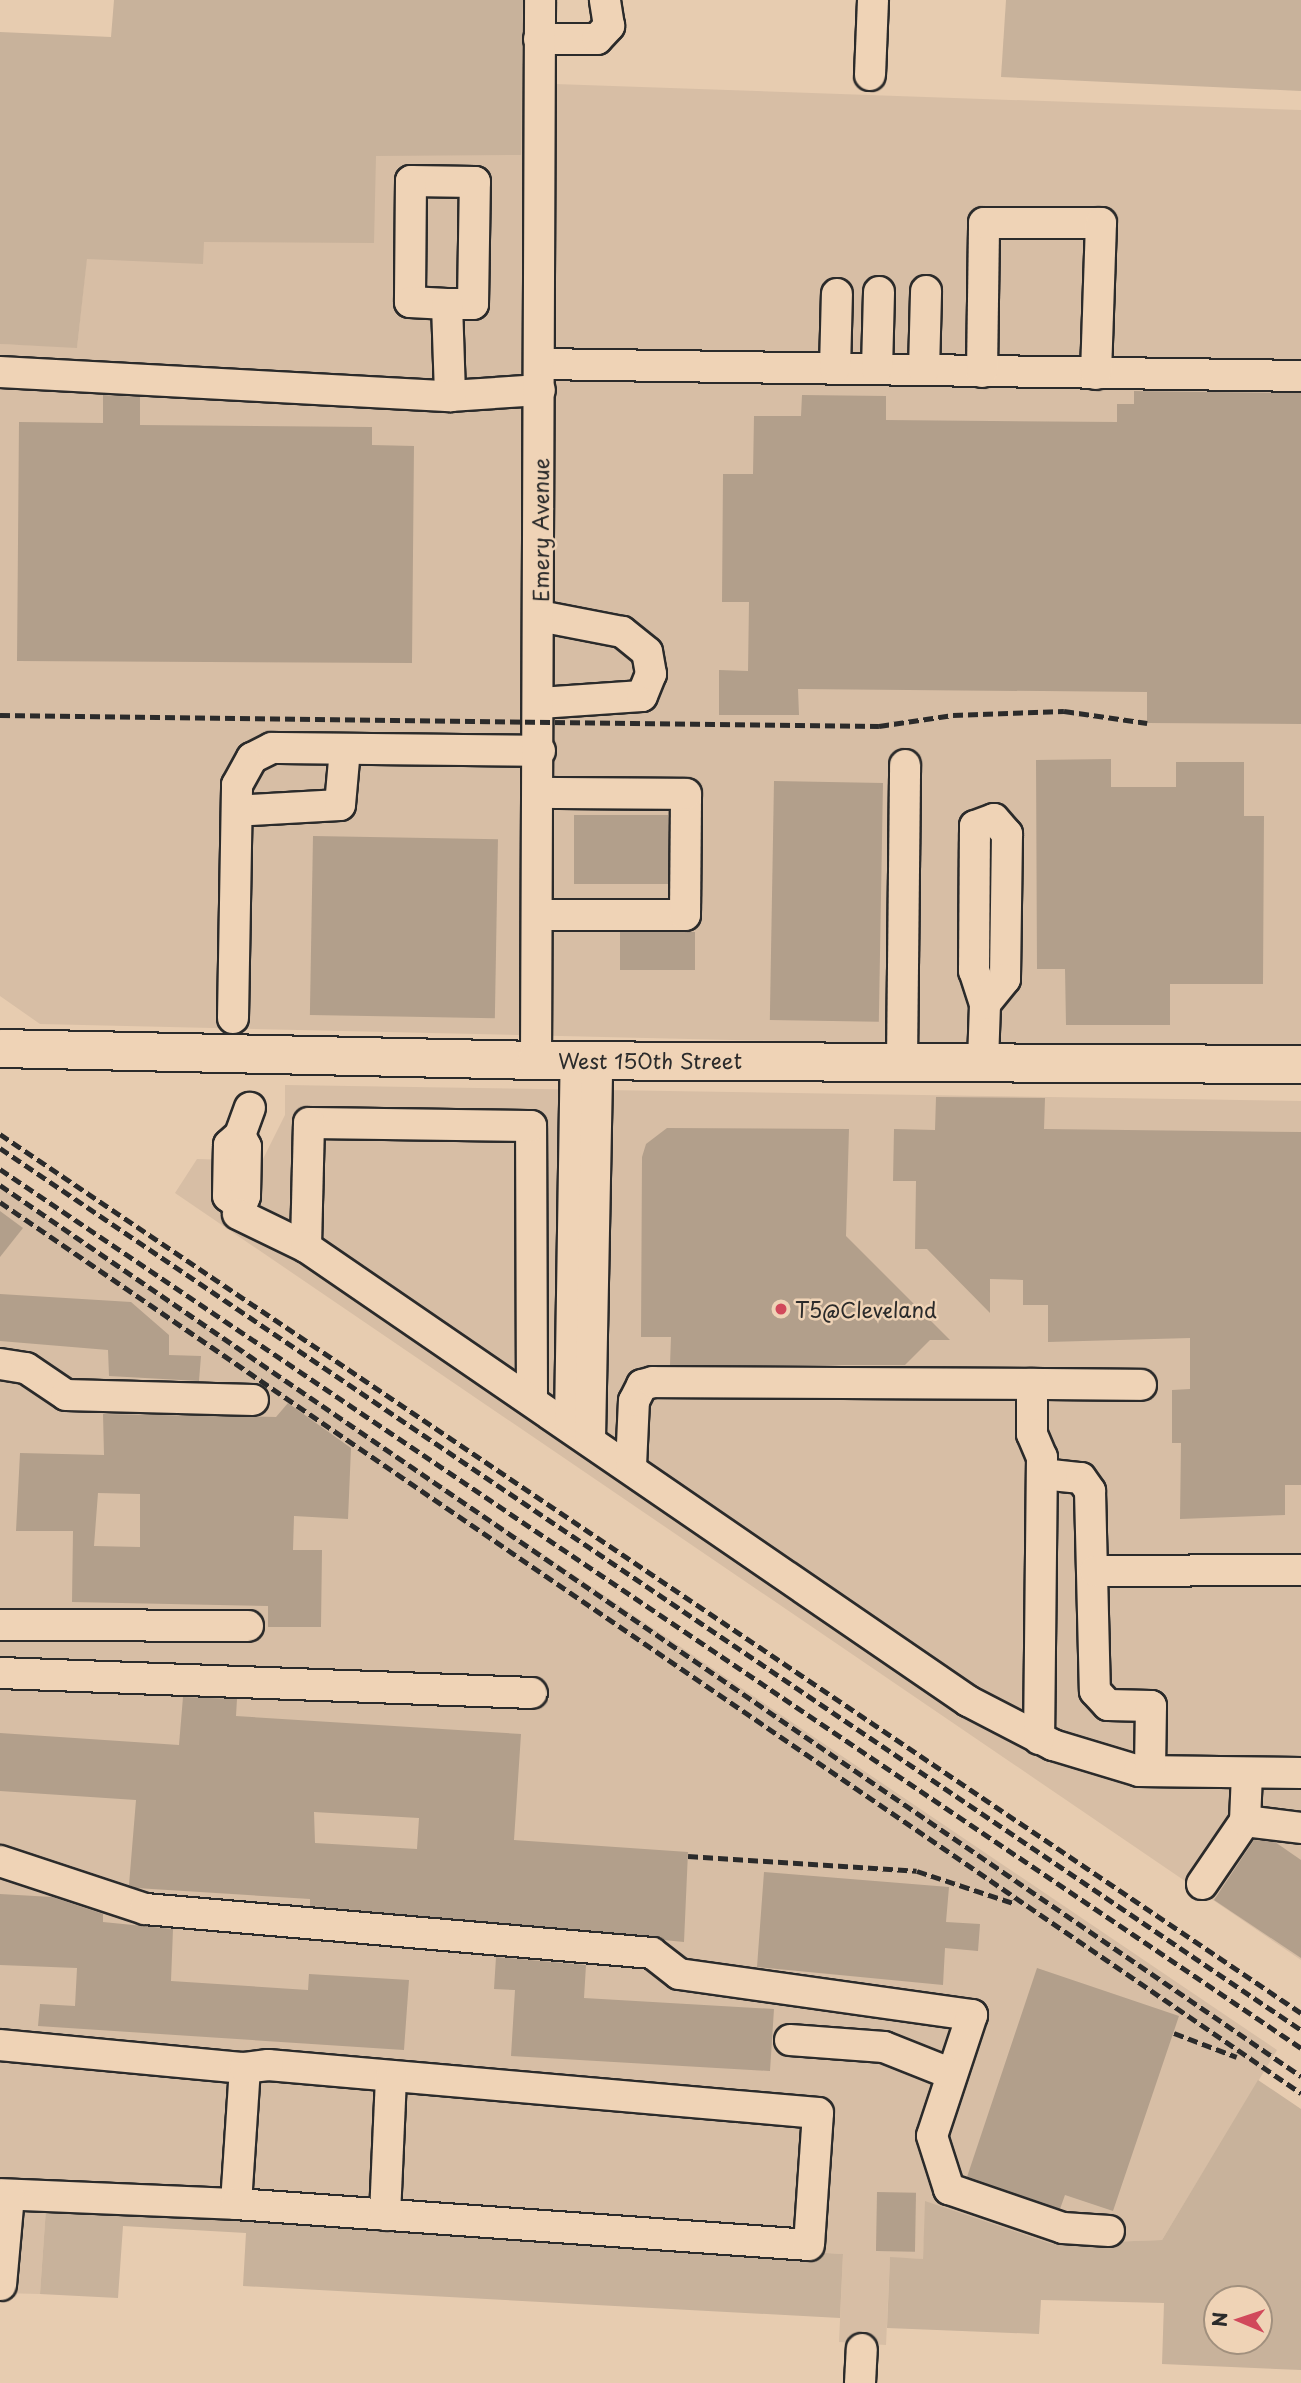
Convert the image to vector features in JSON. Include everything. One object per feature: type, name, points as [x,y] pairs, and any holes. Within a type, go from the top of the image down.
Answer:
[{"type":"main road","name":"West 150th Street","points":[[0,1048],[536,1060],[1301,1064]]},
{"type":"street","name":"Emery Avenue","points":[[536,1060],[540,751],[540,0]]},
{"type":"street","points":[[540,39],[597,39],[609,26],[605,0]]},
{"type":"street","points":[[870,75],[873,0]]},
{"type":"street","points":[[982,372],[984,223],[1101,223],[1096,374]]},
{"type":"street","points":[[924,370],[926,291]]},
{"type":"street","points":[[877,369],[879,292]]},
{"type":"street","points":[[835,368],[837,294]]},
{"type":"street","points":[[447,304],[450,396]]},
{"type":"street","points":[[0,372],[450,396],[540,377],[835,368],[1301,376]]},
{"type":"street","points":[[540,616],[622,632],[647,652],[651,674],[642,696],[540,703]]},
{"type":"street","points":[[233,1018],[237,785],[252,758],[272,748],[540,751]]},
{"type":"street","points":[[251,810],[341,805],[345,749]]},
{"type":"street","points":[[902,1062],[905,765]]},
{"type":"street","points":[[538,915],[685,915],[686,794],[539,793]]},
{"type":"street","points":[[983,1062],[985,1004],[974,971],[975,826],[994,819],[1007,834],[1005,979],[985,1004]]},
{"type":"street","points":[[580,1430],[586,1060]]},
{"type":"street","points":[[245,1121],[245,1196],[237,1203],[238,1214],[306,1247],[532,1397],[968,1700],[1039,1739],[1150,1771],[1301,1773]]},
{"type":"street","points":[[306,1247],[309,1123],[531,1126],[532,1397]]},
{"type":"street","points":[[0,1364],[26,1368],[66,1395],[253,1400]]},
{"type":"street","points":[[631,1466],[634,1401],[642,1385],[653,1382],[1141,1385]]},
{"type":"street","points":[[1032,1384],[1032,1434],[1042,1474],[1039,1739]]},
{"type":"street","points":[[1042,1474],[1086,1483],[1095,1571],[1095,1690],[1108,1705],[1152,1706],[1150,1771]]},
{"type":"street","points":[[1095,1571],[1301,1570]]},
{"type":"street","points":[[0,1625],[248,1626]]},
{"type":"street","points":[[0,1673],[532,1693]]},
{"type":"street","points":[[1202,1884],[1245,1821],[1247,1773]]},
{"type":"street","points":[[1245,1821],[1301,1828]]},
{"type":"street","points":[[0,1861],[145,1909],[652,1953],[679,1974],[972,2015],[932,2136],[949,2189],[1063,2228],[1109,2231]]},
{"type":"street","points":[[790,2040],[884,2047],[952,2074]]},
{"type":"street","points":[[0,2045],[245,2068],[391,2076],[818,2113],[808,2245],[236,2204],[4,2194],[2,2285]]},
{"type":"street","points":[[236,2204],[245,2068]]},
{"type":"street","points":[[385,2215],[391,2076]]},
{"type":"street","points":[[860,2383],[862,2349]]},
{"type":"shaded area","points":[[114,0],[523,0],[521,155],[376,156],[374,243],[204,242],[203,264],[87,259],[77,348],[0,344],[0,32],[111,37]]},
{"type":"shaded area","points":[[1006,0],[1301,0],[1301,91],[1001,77]]},
{"type":"shaded area","points":[[111,37],[526,64],[555,84],[1301,110],[1301,1053],[40,1024],[0,996],[0,344],[77,347]]},
{"type":"shaded area","name":"T5@Cleveland","points":[[285,1085],[1301,1101],[1301,1960],[175,1193],[197,1159],[262,1161],[285,1115]]},
{"type":"shaded area","points":[[0,1187],[1277,2050],[1162,2240],[1052,2244],[926,2202],[923,2259],[890,2258],[886,2345],[839,2342],[843,2254],[46,2208],[40,2294],[0,2293]]},
{"type":"shaded area","points":[[1258,2080],[1301,2109],[1301,2370],[1162,2364],[1164,2303],[1041,2300],[1039,2334],[887,2328],[890,2257],[923,2259],[925,2201],[1052,2244],[1162,2240]]},
{"type":"shaded area","points":[[46,2208],[843,2254],[840,2318],[243,2286],[246,2233],[123,2226],[118,2298],[40,2294]]},
{"type":"building","points":[[1134,391],[1301,393],[1301,724],[1147,723],[1147,692],[798,689],[799,715],[719,715],[719,670],[748,671],[749,602],[722,602],[723,474],[753,474],[754,416],[801,416],[802,395],[886,396],[886,420],[1117,422],[1117,404],[1134,404]]},
{"type":"building","points":[[103,395],[140,397],[140,425],[372,427],[372,445],[414,446],[412,663],[17,661],[19,422],[103,423]]},
{"type":"building","points":[[1111,759],[1111,787],[1176,787],[1176,762],[1244,762],[1244,816],[1264,816],[1263,984],[1170,984],[1170,1025],[1066,1025],[1065,969],[1037,969],[1036,760]]},
{"type":"building","points":[[774,781],[883,783],[879,1022],[770,1020]]},
{"type":"building","points":[[574,815],[668,815],[668,884],[574,884]]},
{"type":"building","points":[[313,836],[498,839],[495,1018],[310,1015]]},
{"type":"building","points":[[620,932],[695,932],[695,970],[620,970]]},
{"type":"building","name":"T5@Cleveland","points":[[936,1097],[1045,1098],[1044,1129],[1301,1132],[1301,1485],[1285,1485],[1285,1515],[1180,1519],[1181,1443],[1172,1443],[1172,1390],[1190,1389],[1190,1338],[1048,1342],[1048,1305],[1023,1305],[1023,1280],[990,1279],[990,1313],[927,1249],[915,1249],[916,1181],[893,1181],[894,1129],[935,1130]]},
{"type":"building","points":[[667,1128],[849,1129],[846,1236],[950,1340],[930,1340],[905,1365],[670,1365],[671,1337],[641,1337],[642,1157],[646,1144]]},
{"type":"building","points":[[0,1211],[23,1228],[0,1257]]},
{"type":"building","points":[[0,1294],[131,1302],[169,1335],[169,1355],[201,1356],[199,1381],[109,1376],[108,1350],[0,1341]]},
{"type":"building","points":[[288,1403],[351,1448],[348,1519],[294,1516],[293,1550],[322,1550],[321,1627],[268,1627],[268,1606],[72,1602],[73,1531],[16,1531],[20,1453],[104,1455],[103,1414],[276,1417]],"holes":[[[98,1493],[140,1494],[140,1547],[94,1546]]]},
{"type":"building","points":[[183,1697],[237,1699],[236,1716],[521,1734],[514,1840],[688,1852],[684,1942],[310,1906],[310,1899],[136,1888],[129,1885],[136,1800],[0,1791],[0,1733],[179,1745]],"holes":[[[314,1812],[419,1818],[417,1849],[315,1843]]]},
{"type":"building","points":[[1254,1840],[1275,1842],[1301,1860],[1301,1958],[1214,1900]]},
{"type":"building","points":[[764,1872],[949,1887],[946,1922],[980,1924],[978,1951],[945,1948],[943,1985],[757,1967]]},
{"type":"building","points":[[0,1894],[52,1897],[103,1914],[103,1922],[173,1929],[171,1981],[308,1990],[309,1974],[409,1980],[404,2050],[38,2026],[40,2004],[75,2006],[77,1968],[0,1965]]},
{"type":"building","points":[[496,1957],[586,1965],[584,1998],[774,2009],[770,2071],[511,2056],[515,1990],[494,1989]]},
{"type":"building","points":[[1037,1968],[1179,2016],[1113,2211],[1065,2195],[1060,2209],[967,2177]]},
{"type":"building","points":[[877,2192],[916,2193],[915,2252],[876,2251]]},
{"type":"railway","points":[[0,715],[879,726],[953,715],[1064,711],[1147,723]]},
{"type":"railway","points":[[0,1134],[1301,2013]]},
{"type":"railway","points":[[0,1148],[1301,2030]]},
{"type":"railway","points":[[0,1169],[1301,2048]]},
{"type":"railway","points":[[0,1185],[1301,2076]]},
{"type":"railway","points":[[0,1202],[1301,2093]]},
{"type":"railway","points":[[688,1856],[917,1871],[1013,1903]]},
{"type":"railway","points":[[1174,2033],[1237,2057]]},
{"type":"place","name":"T5@Cleveland","points":[[781,1309]]}]
